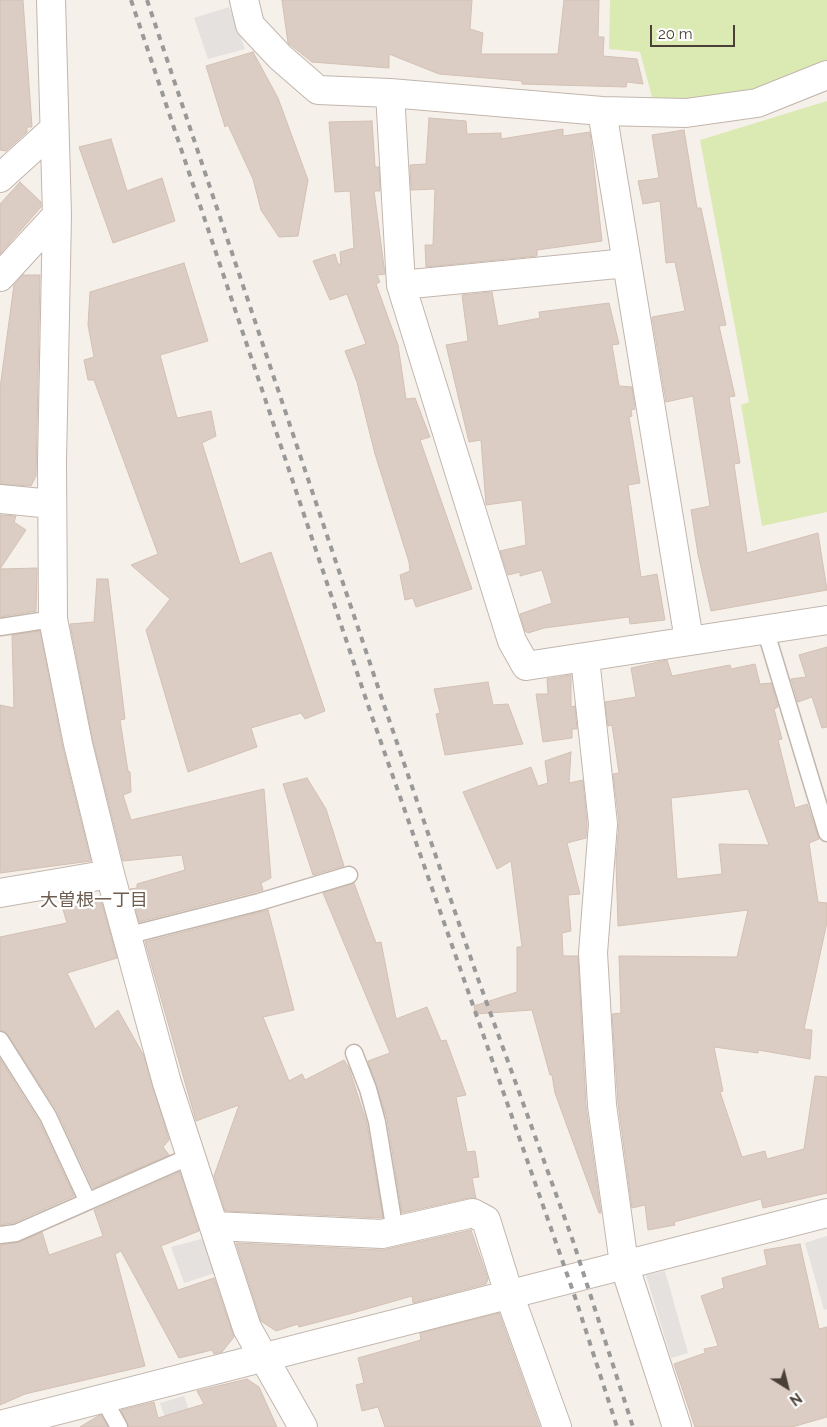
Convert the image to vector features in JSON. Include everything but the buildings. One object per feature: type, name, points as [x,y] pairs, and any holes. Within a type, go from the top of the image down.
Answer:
[{"type":"street","points":[[52,0],[57,215],[52,504],[53,619],[78,744],[110,874],[168,1082],[247,1328],[303,1427]]},
{"type":"street","points":[[244,0],[250,25],[280,57],[318,90],[390,93],[602,111],[686,113],[757,103],[827,75]]},
{"type":"street","points":[[390,93],[401,285],[512,641],[526,666],[827,620]]},
{"type":"street","points":[[602,111],[689,640]]},
{"type":"street","points":[[0,178],[54,128]]},
{"type":"street","points":[[0,277],[57,215]]},
{"type":"street","points":[[401,285],[627,263]]},
{"type":"street","points":[[0,499],[52,504]]},
{"type":"street","points":[[585,658],[603,824],[593,953],[602,1105],[624,1264],[677,1427]]},
{"type":"street","points":[[0,893],[110,874]]},
{"type":"street","points":[[214,1226],[382,1234],[473,1213],[486,1220],[509,1294],[557,1427]]},
{"type":"street","points":[[0,1425],[104,1400],[264,1357],[827,1213]]},
{"type":"lane","points":[[0,627],[53,619]]},
{"type":"lane","points":[[765,629],[827,833]]},
{"type":"lane","points":[[126,936],[259,902],[349,875]]},
{"type":"lane","points":[[0,1040],[48,1116],[87,1200]]},
{"type":"lane","points":[[354,1053],[368,1089],[377,1122],[395,1232]]},
{"type":"lane","points":[[0,1235],[16,1233],[87,1200],[192,1156]]},
{"type":"lane","points":[[104,1400],[119,1427]]},
{"type":"green space","points":[[610,0],[827,0],[827,71],[754,94],[683,103],[652,97],[640,52],[609,49]]},
{"type":"green space","points":[[827,101],[827,512],[762,526],[741,405],[749,402],[700,140]]},
{"type":"shaded area","points":[[229,7],[245,49],[208,59],[194,18]]},
{"type":"shaded area","points":[[827,1236],[827,1309],[824,1310],[805,1243]]},
{"type":"shaded area","points":[[205,1238],[215,1273],[184,1283],[171,1247]]},
{"type":"shaded area","points":[[665,1271],[688,1353],[671,1358],[646,1275]]},
{"type":"shaded area","points":[[184,1396],[195,1427],[168,1426],[160,1403]]},
{"type":"railway","points":[[131,0],[369,708],[575,1297],[617,1427]]},
{"type":"railway","points":[[147,0],[477,976],[573,1241],[633,1427]]},
{"type":"district","name":"大曽根一丁目","points":[[94,901]]}]
